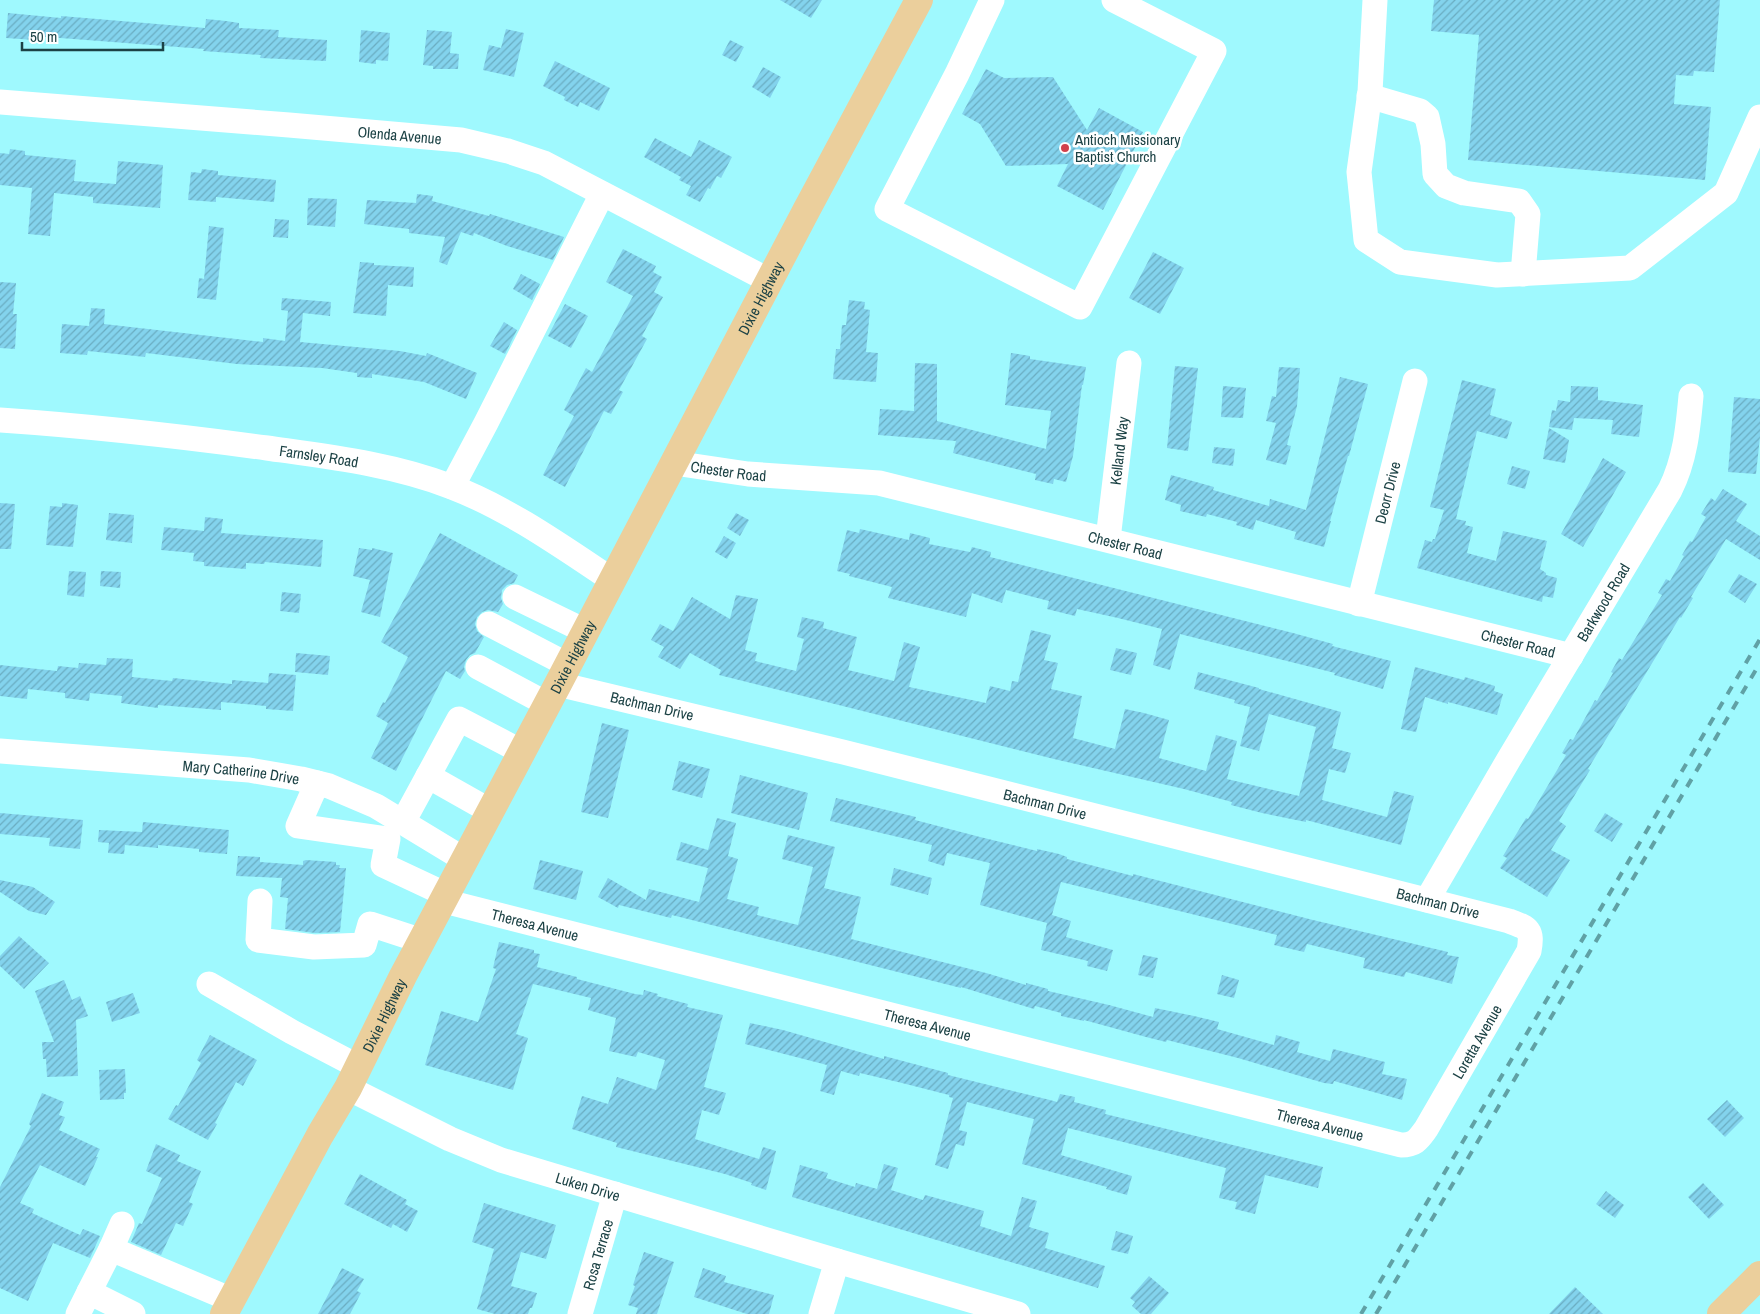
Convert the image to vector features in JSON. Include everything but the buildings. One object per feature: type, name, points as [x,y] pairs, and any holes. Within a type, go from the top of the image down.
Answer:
[{"type":"main road","name":"Dixie Highway","points":[[228,1307],[320,1135],[353,1078],[490,811],[919,0]]},
{"type":"main road","points":[[1720,1314],[1760,1275]]},
{"type":"street","points":[[992,0],[957,74],[887,209],[1080,307],[1214,51],[1114,0]]},
{"type":"street","points":[[1375,0],[1369,96],[1359,172],[1366,240],[1400,262],[1497,275],[1630,268],[1726,193],[1760,117]]},
{"type":"street","points":[[1369,96],[1420,111],[1427,117],[1433,144],[1435,174],[1446,186],[1464,193],[1519,201],[1528,214],[1523,274]]},
{"type":"street","name":"Olenda Avenue","points":[[0,102],[461,140],[508,151],[544,163],[770,281]]},
{"type":"street","points":[[452,487],[602,194]]},
{"type":"street","name":"Kelland Way","points":[[1108,539],[1129,364]]},
{"type":"street","name":"Deorr Drive","points":[[1359,604],[1415,381]]},
{"type":"street","name":"Barkwood Road","points":[[1427,900],[1676,478],[1686,442],[1691,396]]},
{"type":"street","name":"Farnsley Road","points":[[0,420],[166,435],[346,459],[392,468],[452,487],[492,505],[566,549],[612,580]]},
{"type":"street","name":"Chester Road","points":[[674,462],[748,474],[879,483],[1571,656]]},
{"type":"street","points":[[515,596],[585,631]]},
{"type":"street","points":[[489,624],[558,684]]},
{"type":"street","points":[[478,668],[558,684]]},
{"type":"street","name":"Bachman Drive","points":[[558,684],[843,752],[1427,900],[1509,921],[1524,927],[1529,932]]},
{"type":"street","points":[[403,822],[459,719],[522,752]]},
{"type":"street","name":"Mary Catherine Drive","points":[[0,751],[249,770],[317,783],[329,786],[376,806],[465,860]]},
{"type":"street","points":[[428,776],[490,811]]},
{"type":"street","name":"Theresa Avenue","points":[[317,783],[298,826],[388,839],[381,874],[446,898],[1391,1142],[1410,1145]]},
{"type":"street","points":[[260,901],[258,940],[314,947],[364,944],[370,924],[422,941]]},
{"type":"street","name":"Loretta Avenue","points":[[1410,1145],[1426,1130],[1523,964],[1532,938],[1529,932]]},
{"type":"street","name":"Luken Drive","points":[[209,984],[292,1032],[353,1078],[484,1154],[1018,1314]]},
{"type":"street","name":"Rosa Terrace","points":[[580,1314],[615,1194]]},
{"type":"street","points":[[78,1314],[122,1224]]},
{"type":"street","points":[[110,1248],[228,1307]]},
{"type":"street","points":[[821,1314],[836,1261]]},
{"type":"street","points":[[89,1292],[133,1314]]},
{"type":"railway","points":[[1361,1314],[1760,639]]},
{"type":"railway","points":[[1376,1314],[1760,663]]},
{"type":"place","name":"Antioch Missionary Baptist Church","points":[[1065,148]]}]
